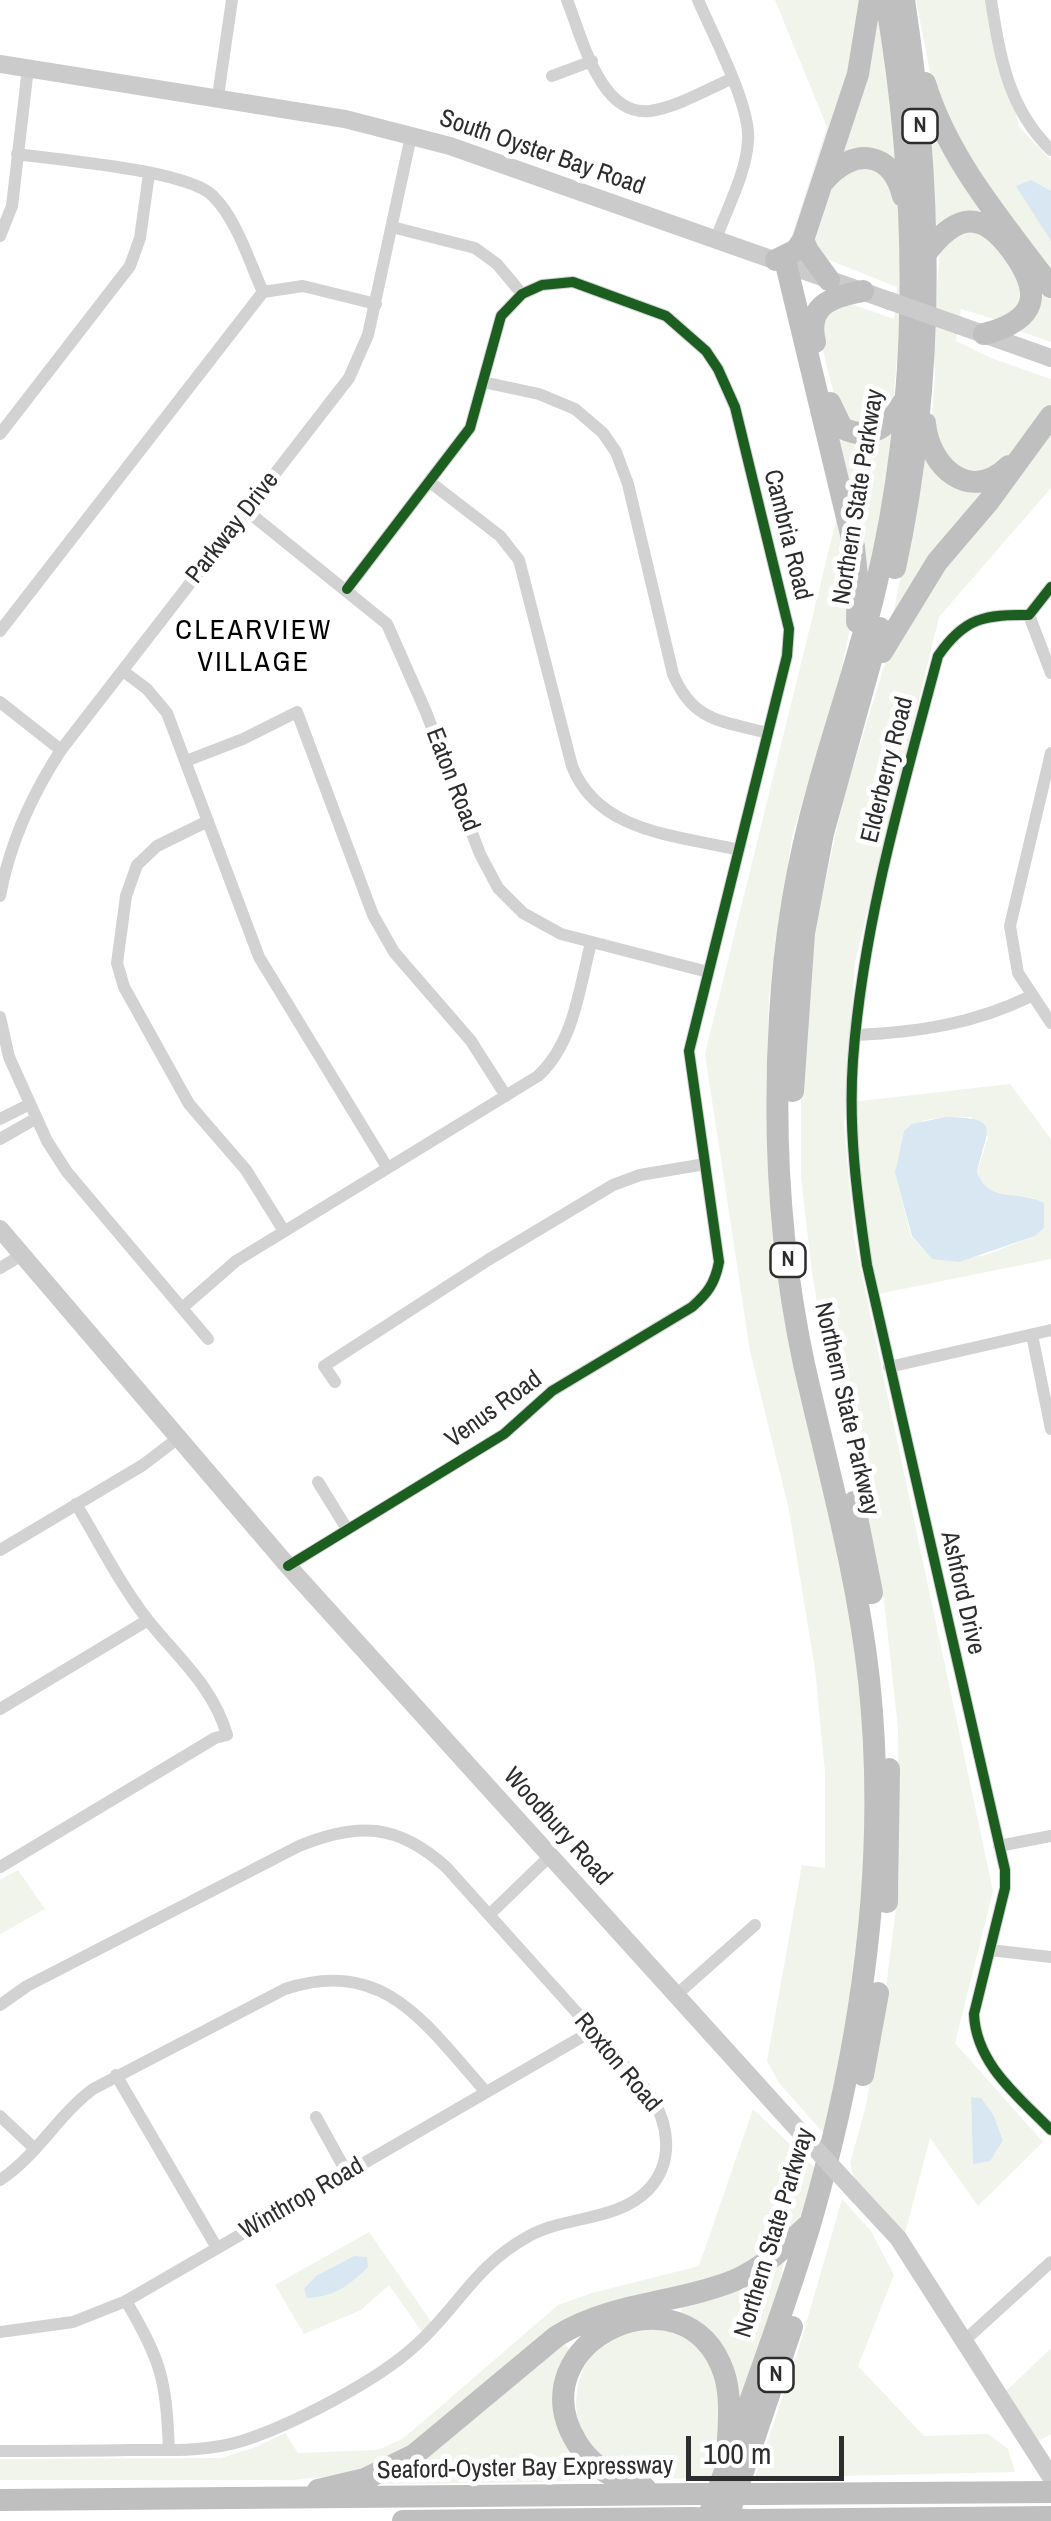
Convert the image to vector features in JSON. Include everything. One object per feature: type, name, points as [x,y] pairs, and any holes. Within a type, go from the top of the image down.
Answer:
[{"type":"highway","points":[[855,691],[857,569],[781,262],[803,240],[858,74],[870,0]]},
{"type":"highway","name":"Northern State Parkway","points":[[726,2521],[836,2184],[872,2036],[884,1948],[891,1802],[886,1704],[866,1553],[805,1283],[792,1122],[804,933],[876,586],[896,476],[904,401],[910,298],[909,222],[900,78],[886,0]]},
{"type":"highway","name":"Northern State Parkway","points":[[699,2520],[728,2462],[810,2224],[850,2067],[866,1972],[873,1886],[875,1778],[870,1690],[853,1571],[792,1294],[780,1174],[777,1078],[784,966],[804,843],[902,537],[917,442],[927,252],[922,146],[904,0]]},
{"type":"highway","points":[[910,41],[949,144],[1051,288]]},
{"type":"highway","points":[[822,184],[841,163],[856,158],[876,160],[891,170],[898,182],[909,222]]},
{"type":"highway","points":[[927,252],[950,228],[972,220],[995,230],[1023,266],[1032,290],[1027,311],[1019,321],[984,334]]},
{"type":"highway","points":[[803,240],[829,280]]},
{"type":"highway","points":[[863,292],[830,300],[814,318],[813,332],[831,408],[842,428],[870,434],[889,424],[904,401]]},
{"type":"highway","points":[[924,362],[927,444],[943,468],[964,479],[977,480],[1002,472],[1018,457]]},
{"type":"highway","points":[[855,691],[906,608],[1051,416]]},
{"type":"highway","points":[[297,2498],[330,2485],[365,2479],[414,2455],[576,2324],[609,2311],[736,2280],[778,2254],[810,2224]]},
{"type":"highway","points":[[698,2494],[639,2488],[602,2469],[582,2451],[569,2429],[565,2396],[566,2382],[580,2351],[608,2328],[634,2319],[662,2319],[699,2337],[725,2374],[728,2462]]},
{"type":"highway","points":[[1004,2488],[1051,2480]]},
{"type":"highway","points":[[1004,2488],[1051,2492]]},
{"type":"highway","name":"Seaford-Oyster Bay Expressway","points":[[0,2500],[880,2493],[1004,2488]]},
{"type":"highway","name":"Seaford-Oyster Bay Expressway","points":[[403,2521],[1050,2517]]},
{"type":"highway","points":[[657,2521],[699,2520]]},
{"type":"main road","name":"South Oyster Bay Road","points":[[0,64],[345,118],[412,136],[513,166],[1051,358]]},
{"type":"main road","name":"Woodbury Road","points":[[0,1230],[288,1566],[898,2238],[1051,2480]]},
{"type":"main road","points":[[1032,2445],[1049,2434]]},
{"type":"street","points":[[218,96],[232,0]]},
{"type":"street","points":[[567,0],[608,94],[630,109],[662,108],[732,80]]},
{"type":"street","points":[[698,0],[746,118],[748,144],[716,239]]},
{"type":"street","points":[[991,0],[1010,91],[1028,124],[1051,150]]},
{"type":"street","points":[[552,76],[592,60]]},
{"type":"street","points":[[0,236],[12,206],[28,68]]},
{"type":"street","name":"Parkway Drive","points":[[0,896],[3,866],[29,804],[61,750],[349,378],[368,335],[412,136]]},
{"type":"street","points":[[17,154],[192,182],[215,197],[231,222],[263,292]]},
{"type":"street","points":[[0,434],[130,266],[140,238],[149,174]]},
{"type":"street","points":[[347,589],[470,428],[498,321],[522,294],[497,264],[476,248],[392,227]]},
{"type":"street","name":"Cambria Road","points":[[522,294],[542,285],[572,282],[642,305],[688,332],[718,369],[734,407],[790,629],[787,656],[689,1051],[720,1262],[716,1279]]},
{"type":"street","points":[[0,631],[263,292],[303,286],[376,304]]},
{"type":"street","points":[[483,382],[561,402],[585,416],[603,434],[616,452],[628,484],[682,694],[692,707],[708,717],[768,733]]},
{"type":"street","points":[[430,482],[500,536],[519,560],[572,766],[587,796],[621,822],[738,850]]},
{"type":"street","name":"Eaton Road","points":[[247,511],[380,615],[395,636],[480,854],[498,888],[545,928],[708,972]]},
{"type":"street","points":[[1051,587],[1028,616],[1051,674]]},
{"type":"street","name":"Elderberry Road","points":[[856,1036],[870,930],[938,656],[949,639],[969,623],[1000,614],[1028,616]]},
{"type":"street","points":[[123,671],[146,688],[167,712],[260,956],[387,1167]]},
{"type":"street","points":[[0,702],[61,750]]},
{"type":"street","points":[[186,761],[244,739],[297,712],[374,915],[394,952],[471,1041],[506,1096]]},
{"type":"street","points":[[1051,754],[1010,926],[1018,973],[1051,1023]]},
{"type":"street","points":[[208,820],[156,846],[136,865],[126,896],[118,963],[124,987],[189,1104],[246,1170],[284,1231]]},
{"type":"street","points":[[182,1308],[236,1262],[538,1076],[561,1050],[591,943]]},
{"type":"street","points":[[856,1036],[918,1032],[959,1024],[1031,996]]},
{"type":"street","points":[[0,1017],[9,1057],[28,1105],[67,1172],[208,1339]]},
{"type":"street","name":"Ashford Drive","points":[[856,1036],[852,1116],[867,1266],[1006,1884],[974,2014],[975,2030],[982,2051],[1002,2080],[1051,2130]]},
{"type":"street","points":[[0,1119],[28,1105]]},
{"type":"street","points":[[0,1139],[35,1119]]},
{"type":"street","points":[[334,1382],[324,1366],[613,1185],[640,1175],[705,1164]]},
{"type":"street","points":[[0,1268],[22,1255]]},
{"type":"street","name":"Venus Road","points":[[288,1566],[504,1434],[552,1391],[692,1306],[707,1294],[716,1279]]},
{"type":"street","points":[[890,1367],[1051,1330]]},
{"type":"street","points":[[1032,1335],[1051,1429]]},
{"type":"street","points":[[0,1550],[143,1465],[177,1439]]},
{"type":"street","points":[[318,1482],[347,1529]]},
{"type":"street","points":[[0,1866],[215,1738],[227,1735],[222,1717],[197,1674],[148,1620],[76,1504]]},
{"type":"street","points":[[0,1709],[148,1620]]},
{"type":"street","name":"Roxton Road","points":[[0,2004],[27,1986],[330,1833],[377,1830],[412,1841],[446,1866],[649,2093],[664,2121],[665,2155],[649,2190],[620,2209],[549,2227],[504,2251],[473,2278],[416,2346],[365,2382],[242,2440],[170,2450],[0,2452]]},
{"type":"street","points":[[999,1846],[1051,1836]]},
{"type":"street","points":[[489,1915],[550,1856]]},
{"type":"street","points":[[675,1996],[754,1925]]},
{"type":"street","points":[[990,1950],[1051,1957]]},
{"type":"street","points":[[0,2180],[82,2097],[285,1989],[311,1980],[338,1979],[376,1986],[405,2004],[486,2092]]},
{"type":"street","name":"Winthrop Road","points":[[0,2332],[73,2322],[126,2302],[592,2031]]},
{"type":"street","points":[[116,2076],[217,2248]]},
{"type":"street","points":[[0,2116],[34,2148]]},
{"type":"street","points":[[316,2117],[347,2173]]},
{"type":"street","points":[[964,2340],[1051,2262]]},
{"type":"street","points":[[126,2302],[163,2373],[170,2450]]},
{"type":"shaded area","points":[[775,0],[867,0],[865,27],[796,244],[789,245],[827,127]]},
{"type":"shaded area","points":[[916,0],[988,0],[1019,127],[1051,160],[1051,276],[963,156],[936,103]]},
{"type":"shaded area","points":[[877,3],[902,170],[891,164],[829,171]]},
{"type":"shaded area","points":[[930,124],[1004,228],[936,224]]},
{"type":"shaded area","points":[[872,162],[897,191],[905,261],[893,406],[861,428],[839,414],[818,331],[821,317],[848,303],[894,319],[897,287],[824,258],[813,237],[831,182]]},
{"type":"shaded area","points":[[1031,180],[1051,191],[1051,241],[1016,186]]},
{"type":"shaded area","points":[[981,228],[1026,279],[1026,306],[1000,321],[961,309],[956,341],[1051,379],[1051,409],[992,475],[949,468],[931,434],[935,374],[932,337],[940,252],[945,240]]},
{"type":"shaded area","points":[[1040,292],[1051,294],[1051,342],[1017,330]]},
{"type":"shaded area","points":[[830,416],[894,436],[866,592]]},
{"type":"shaded area","points":[[1051,430],[1051,488],[939,617],[855,962],[844,1125],[854,1238],[993,1891],[955,2043],[1043,2142],[978,2206],[930,2138],[902,2245],[859,2196],[850,2163],[866,2106],[899,1884],[898,1728],[884,1600],[825,1351],[812,1272],[801,1178],[801,1081],[815,927],[844,797],[885,663],[912,609]],"holes":[[[971,2097],[981,2099],[993,2114],[1003,2139],[973,2164]]]},
{"type":"shaded area","points":[[923,459],[991,482],[893,616]]},
{"type":"shaded area","points":[[842,512],[852,619],[840,675],[792,837],[769,996],[766,1107],[775,1218],[862,1672],[868,1797],[865,1909],[827,2137],[779,2083],[767,2061],[802,1865],[825,1868],[825,1772],[815,1669],[789,1510],[750,1351],[705,1054],[837,517]]},
{"type":"shaded area","points":[[1010,1084],[1051,1139],[1051,1259],[873,1295],[852,1102]],"holes":[[[971,1117],[988,1137],[977,1173],[994,1191],[1034,1198],[1035,1236],[983,1256],[932,1259],[911,1236],[895,1173],[904,1131],[925,1120]]]},
{"type":"shaded area","points":[[945,1117],[976,1120],[986,1129],[977,1173],[983,1183],[998,1193],[1044,1203],[1044,1228],[1035,1236],[959,1262],[932,1259],[912,1236],[895,1173],[904,1131],[912,1124]]},
{"type":"shaded area","points":[[18,1870],[45,1909],[0,1934],[0,1880]]},
{"type":"shaded area","points":[[971,2097],[981,2098],[993,2114],[1003,2140],[990,2161],[973,2164]]},
{"type":"shaded area","points":[[753,2109],[818,2171],[802,2214],[780,2242],[745,2268],[594,2308],[461,2413],[370,2472],[292,2480],[0,2480],[0,2459],[221,2458],[285,2433],[298,2453],[378,2450],[404,2438],[558,2305],[699,2266]]},
{"type":"shaded area","points":[[842,2199],[871,2231],[894,2275],[858,2366],[924,2436],[988,2434],[1008,2449],[1015,2472],[755,2478],[799,2348]]},
{"type":"shaded area","points":[[369,2232],[432,2323],[423,2333],[389,2285],[361,2310],[304,2334],[275,2285]]},
{"type":"shaded area","points":[[354,2256],[367,2257],[368,2267],[341,2289],[307,2298],[304,2289],[316,2276]]},
{"type":"shaded area","points":[[785,2256],[777,2297],[733,2428],[735,2390],[682,2319],[681,2302]]},
{"type":"shaded area","points":[[648,2328],[680,2334],[697,2345],[717,2378],[721,2419],[711,2478],[635,2474],[612,2465],[596,2453],[585,2437],[576,2402],[585,2366],[611,2337]]},
{"type":"shaded area","points":[[562,2340],[572,2353],[561,2380],[602,2478],[381,2484],[381,2480]]},
{"type":"shaded area","points":[[1051,2348],[1051,2434],[1032,2445],[1001,2396]]},
{"type":"cycle path","points":[[288,1566],[504,1434],[552,1391],[692,1307],[713,1282],[719,1262],[689,1051],[787,656],[789,629],[735,407],[718,369],[706,351],[666,316],[573,282],[542,285],[522,294],[501,316],[470,428],[347,589]]},
{"type":"cycle path","points":[[1051,587],[1029,615],[977,621],[957,633],[938,656],[875,907],[858,1009],[852,1112],[867,1265],[1005,1870],[1005,1888],[974,2014],[977,2032],[1001,2078],[1051,2130]]},
{"type":"district","name":"CLEARVIEW VILLAGE","points":[[254,647]]}]
